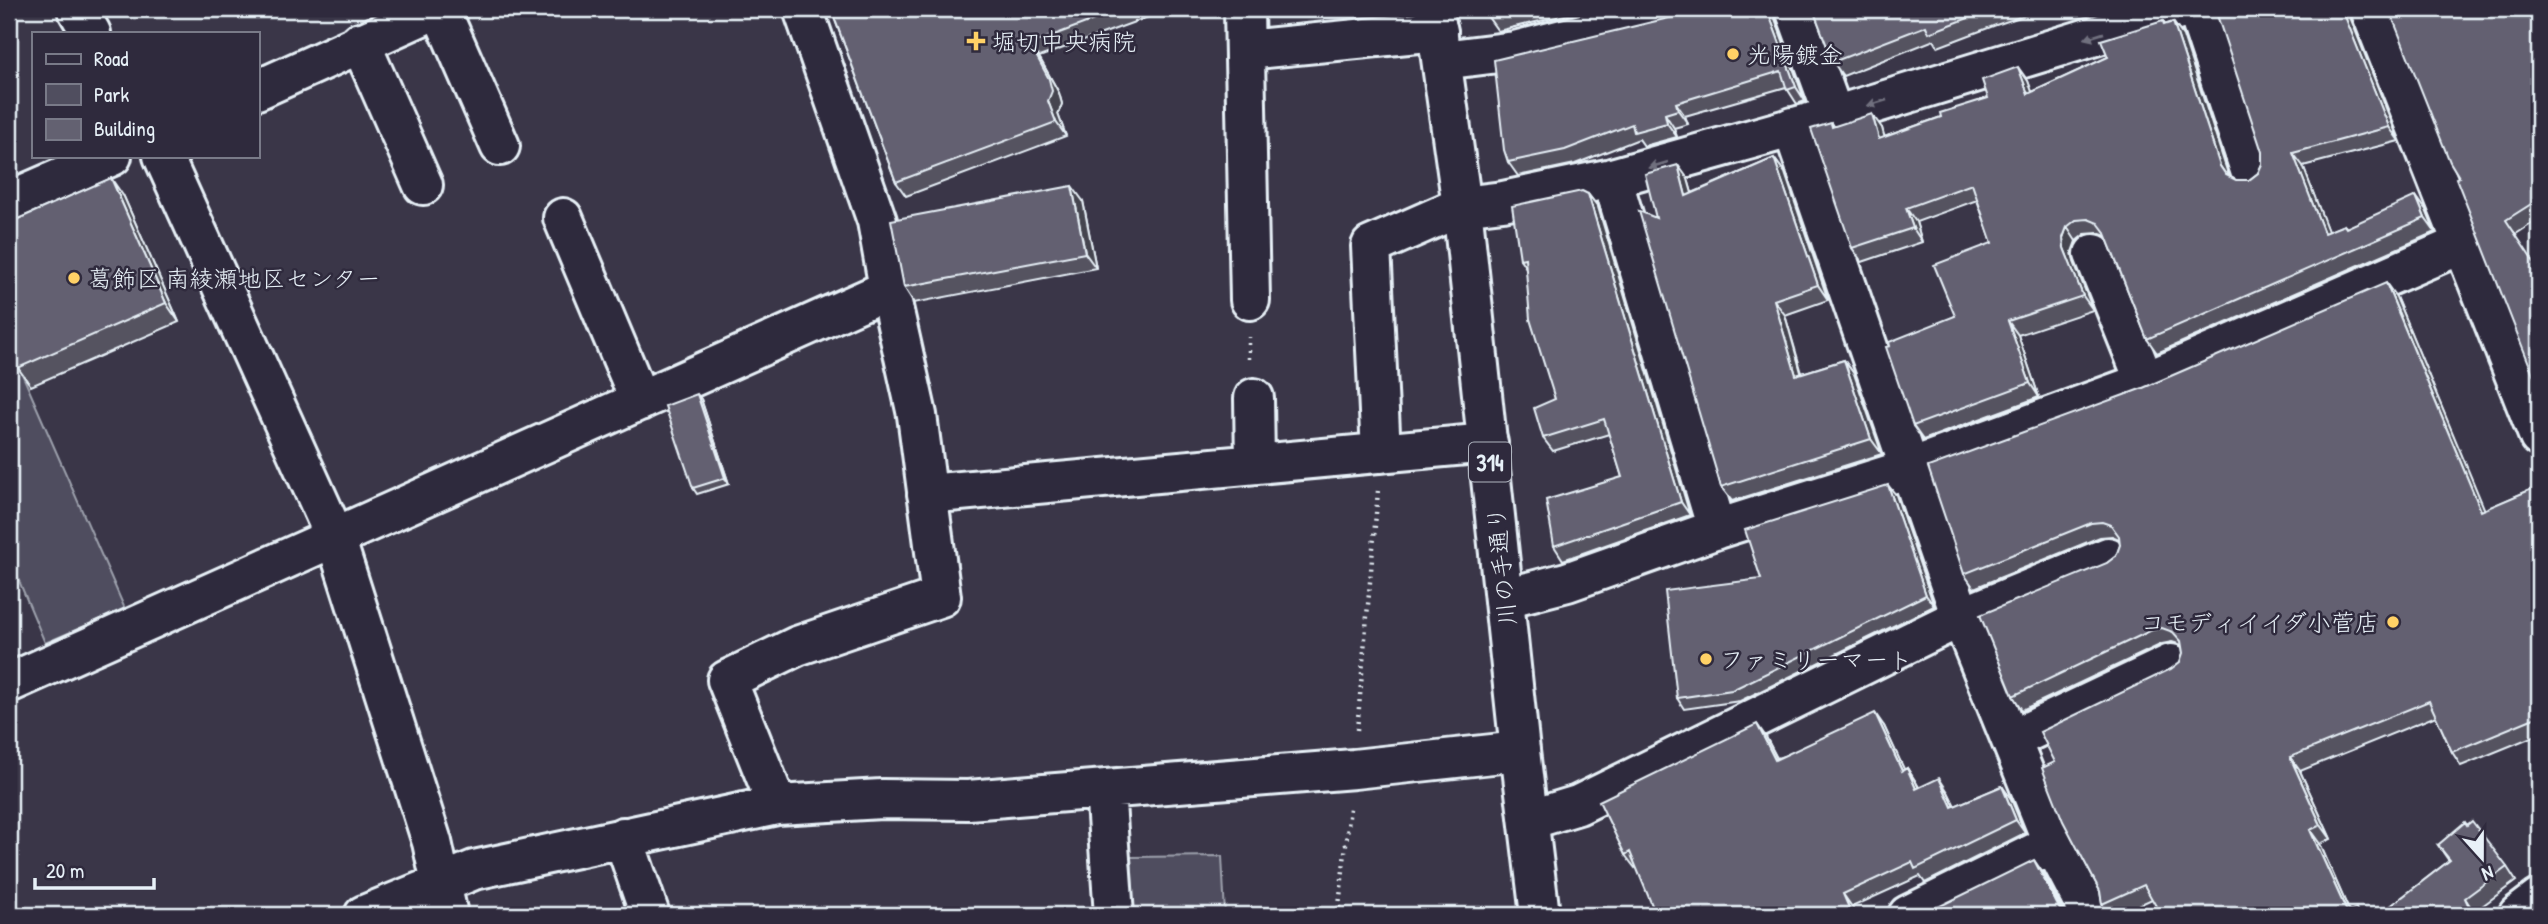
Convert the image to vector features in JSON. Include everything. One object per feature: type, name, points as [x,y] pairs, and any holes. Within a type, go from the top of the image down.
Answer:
[{"type":"street","points":[[77,9],[90,32]]},
{"type":"street","points":[[259,89],[439,9],[500,146]]},
{"type":"street","points":[[777,805],[727,680],[797,646],[941,597],[917,415],[877,221],[803,9]]},
{"type":"street","points":[[1244,9],[1250,50],[1250,300]]},
{"type":"street","points":[[1250,50],[1438,33],[1515,51],[1681,9]]},
{"type":"street","points":[[1795,9],[1834,116]]},
{"type":"street","points":[[1381,453],[1371,246],[1461,205],[1503,201],[1612,178],[1834,116],[2183,9]]},
{"type":"street","points":[[2197,9],[2250,173]]},
{"type":"street","points":[[2370,9],[2539,437]]},
{"type":"street","name":"川の手通り","points":[[1438,33],[1461,205],[1540,915]]},
{"type":"street","points":[[360,42],[423,185]]},
{"type":"street","points":[[1792,127],[1961,617],[2053,844],[2090,915]]},
{"type":"street","points":[[9,201],[107,158]]},
{"type":"street","points":[[164,158],[334,537],[432,842],[444,899]]},
{"type":"street","points":[[1612,178],[1717,529]]},
{"type":"street","points":[[563,218],[640,401]]},
{"type":"street","points":[[1505,598],[1567,582],[1717,529],[1910,468],[2145,382],[2462,244]]},
{"type":"street","points":[[2094,254],[2145,382]]},
{"type":"street","points":[[9,682],[889,289]]},
{"type":"street","points":[[1254,398],[1255,464]]},
{"type":"street","points":[[927,494],[1488,443]]},
{"type":"street","points":[[1529,820],[1578,805],[1961,617],[2108,557]]},
{"type":"street","points":[[2011,740],[2171,664]]},
{"type":"street","points":[[364,915],[444,899],[474,870],[777,805],[882,799],[968,800],[1354,769],[1520,751]]},
{"type":"street","points":[[1105,789],[1114,915]]},
{"type":"street","points":[[623,837],[650,915]]},
{"type":"street","points":[[1908,915],[2053,844]]},
{"type":"street","points":[[2518,915],[2539,899]]},
{"type":"path","points":[[1250,300],[1249,389],[1254,398]]},
{"type":"path","points":[[1338,915],[1354,769],[1381,453]]},
{"type":"green space","points":[[9,344],[125,609],[45,643],[9,557]]},
{"type":"green space","points":[[1222,856],[1225,915],[1134,915],[1131,857]]},
{"type":"building","points":[[831,9],[1123,9],[1030,44],[1049,79],[1052,91],[1048,101],[1056,122],[896,182]]},
{"type":"building","points":[[1487,9],[1523,9],[1488,17]]},
{"type":"building","points":[[1688,9],[1767,9],[1796,87],[1787,90],[1781,71],[1676,103],[1678,110],[1665,114],[1667,123],[1634,132],[1632,124],[1565,150],[1508,162],[1504,150],[1494,60],[1677,16]]},
{"type":"building","points":[[1813,9],[1992,9],[1929,33],[1926,26],[1833,62]]},
{"type":"building","points":[[2215,9],[2342,9],[2389,127],[2293,153],[2324,233],[2344,225],[2346,228],[2416,196],[2425,218],[2147,339],[2104,231],[2098,223],[2088,219],[2076,220],[2067,227],[2063,238],[2064,248],[2083,296],[2008,321],[2030,383],[1913,426],[1886,347],[1890,346],[1889,342],[1955,316],[1934,265],[1992,243],[1972,184],[1906,208],[1913,228],[1852,248],[1811,129],[1831,123],[1832,127],[1872,114],[1879,139],[1941,117],[1940,113],[1988,98],[1982,80],[2018,67],[2028,94],[2108,57],[2101,40],[2163,21],[2164,25],[2173,22],[2220,166],[2226,175],[2236,180],[2249,180],[2258,173],[2262,164],[2262,152]]},
{"type":"building","points":[[2389,9],[2539,9],[2539,199],[2506,220],[2539,270],[2539,389],[2456,178],[2459,177],[2450,162]]},
{"type":"building","points":[[1774,158],[1818,285],[1774,300],[1796,375],[1844,360],[1871,439],[1721,487],[1639,211],[1656,218],[1645,174],[1678,165],[1686,196]]},
{"type":"building","points":[[111,178],[166,303],[18,368],[9,346],[9,223]]},
{"type":"building","points":[[1072,186],[1085,253],[904,287],[891,220]]},
{"type":"building","points":[[1582,191],[1588,194],[1681,502],[1554,546],[1546,500],[1622,477],[1604,419],[1543,438],[1534,408],[1555,399],[1530,319],[1525,258],[1520,259],[1512,206]]},
{"type":"building","points":[[2386,283],[2481,511],[2539,486],[2539,716],[2452,752],[2429,701],[2290,757],[2321,825],[2310,830],[2347,912],[2356,908],[2359,915],[2161,915],[2144,885],[2102,904],[2100,891],[2063,821],[2042,768],[2055,762],[2040,732],[2171,669],[2180,662],[2183,653],[2181,641],[2173,632],[2162,628],[2152,630],[2013,696],[1980,615],[2107,563],[2116,556],[2120,545],[2119,536],[2111,525],[2091,523],[1964,574],[1928,467],[2143,388]]},
{"type":"building","points":[[697,394],[725,478],[693,488],[665,406]]},
{"type":"building","points":[[1888,485],[1926,595],[1732,690],[1677,698],[1665,591],[1761,579],[1745,530]]},
{"type":"building","points":[[1875,713],[1902,771],[1907,768],[1916,789],[1939,778],[1952,807],[2002,786],[2016,820],[1915,869],[1912,862],[1843,894],[1852,915],[1656,915],[1630,852],[1625,855],[1599,801],[1757,724],[1775,760]]},
{"type":"building","points":[[2472,821],[2507,867],[2465,898],[2473,915],[2379,915],[2450,860],[2438,845],[2465,822],[2467,825]]},
{"type":"building","points":[[2034,860],[2064,915],[1937,915],[1934,909]]},
{"type":"place","name":"堀切中央病院","points":[[976,41]]},
{"type":"place","name":"光陽鍍金","points":[[1733,54]]},
{"type":"place","name":"葛飾区 南綾瀬地区センター","points":[[74,278]]},
{"type":"place","name":"コモディイイダ小菅店","points":[[2393,622]]},
{"type":"place","name":"ファミリーマート","points":[[1706,659]]}]
